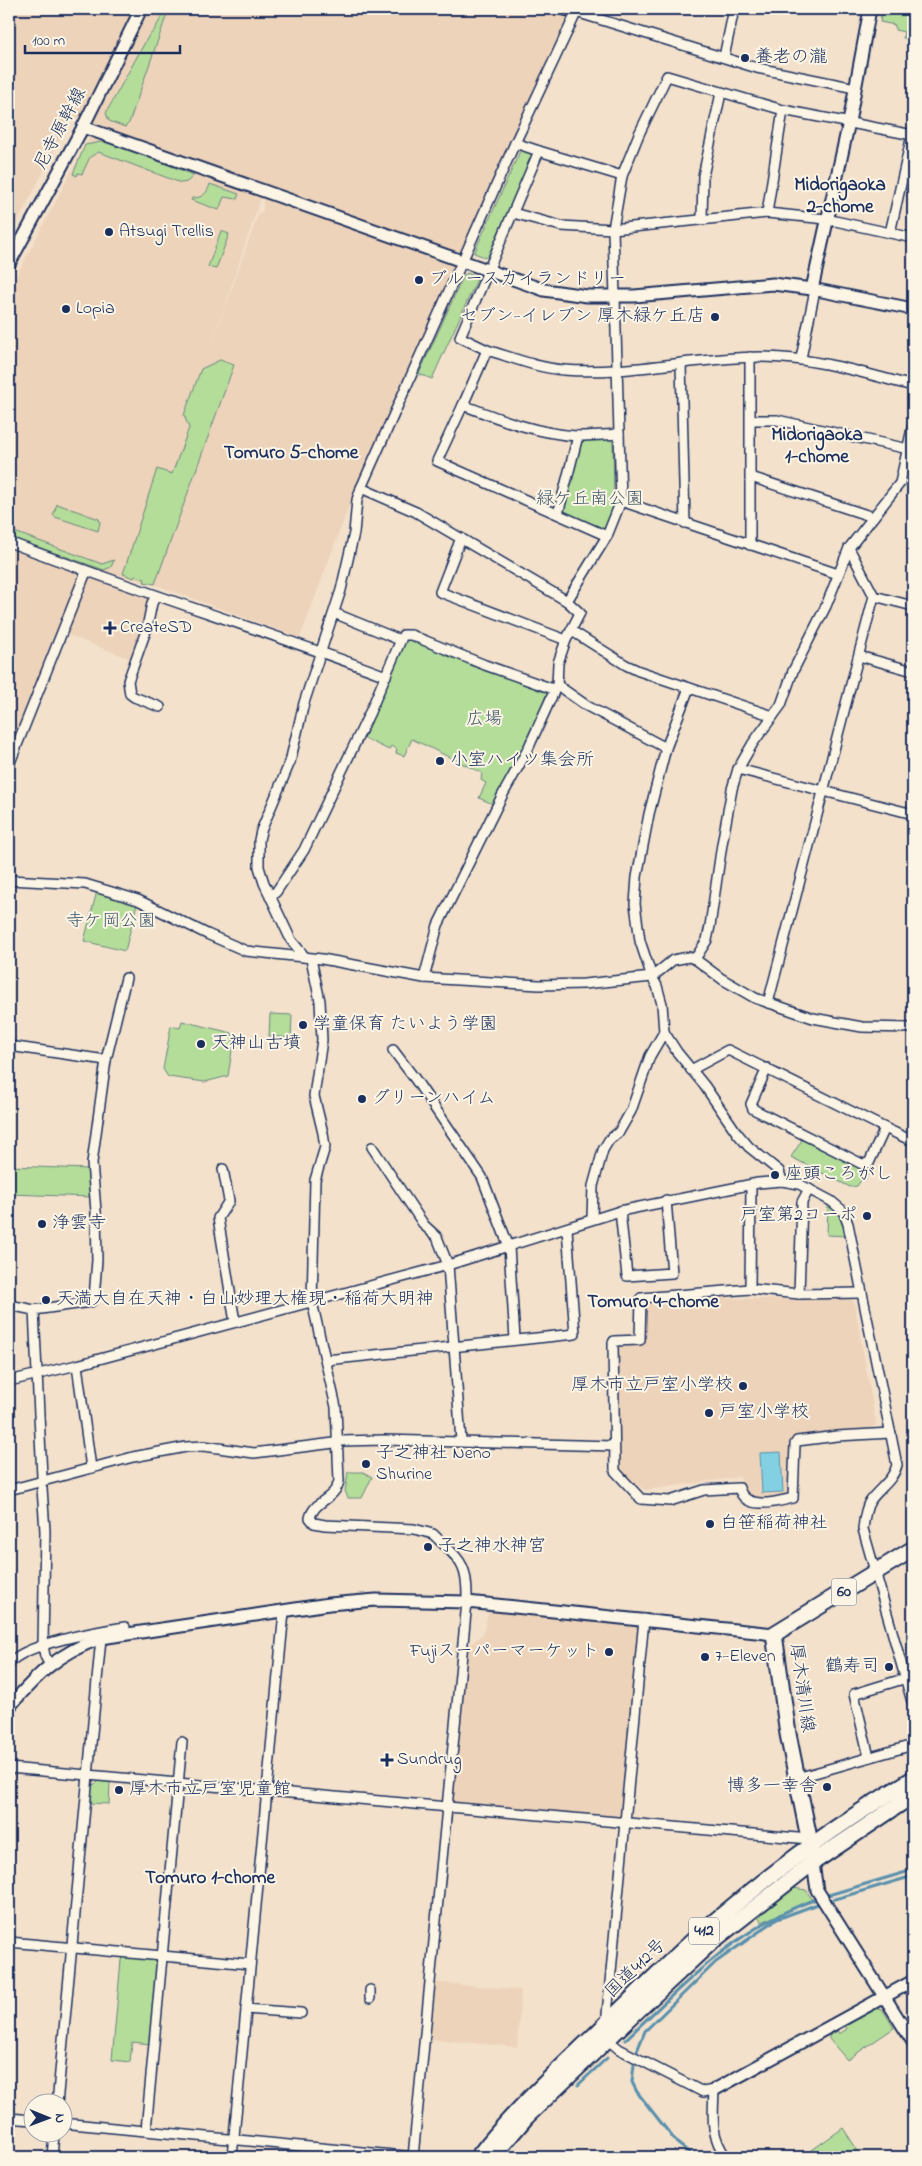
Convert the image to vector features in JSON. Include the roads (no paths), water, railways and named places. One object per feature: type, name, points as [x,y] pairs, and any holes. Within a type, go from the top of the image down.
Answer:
[{"type":"main road","name":"厚木清川線","points":[[810,1844],[788,1734],[774,1634],[913,1549]]},
{"type":"main road","name":"国道412号","points":[[492,2157],[606,2032],[715,1922],[810,1844],[913,1779]]},
{"type":"main road","name":"国道412号","points":[[478,2157],[523,2107],[606,2032],[710,1943],[812,1863],[913,1795]]},
{"type":"street","name":"尼寺原幹線","points":[[9,264],[83,127],[141,9]]},
{"type":"street","points":[[565,9],[577,10],[757,68],[855,88]]},
{"type":"street","points":[[724,56],[734,9]]},
{"type":"street","points":[[801,358],[826,219],[849,122],[870,9]]},
{"type":"street","points":[[72,2124],[414,2157],[446,1806],[467,1602],[466,1571],[459,1560],[433,1534],[414,1529],[325,1525],[314,1522],[310,1518],[312,1510],[317,1504],[329,1498],[338,1485],[339,1442],[336,1407],[312,1302],[315,1180],[325,1147],[314,1096],[322,1040],[320,1001],[308,958],[291,940],[270,897],[260,867],[261,830],[290,762],[304,703],[341,590],[354,533],[357,500],[361,488],[577,10]]},
{"type":"street","points":[[567,601],[607,536],[621,501],[613,229],[622,176],[638,134],[667,76],[783,110],[912,135],[890,233]]},
{"type":"street","points":[[702,219],[703,176],[721,93]]},
{"type":"street","points":[[767,213],[783,110]]},
{"type":"street","points":[[83,127],[544,290],[614,296],[656,295],[773,284],[814,289],[913,310]]},
{"type":"street","points":[[515,144],[622,176]]},
{"type":"street","points":[[539,152],[460,337],[487,350],[533,364],[562,370],[616,370],[750,357],[801,358],[913,386]]},
{"type":"street","points":[[512,213],[561,226],[613,229],[767,213],[826,219],[913,238]]},
{"type":"street","points":[[487,350],[437,461],[607,536]]},
{"type":"street","points":[[750,357],[750,545]]},
{"type":"street","points":[[681,363],[685,523]]},
{"type":"street","points":[[463,405],[526,428],[578,436],[618,434]]},
{"type":"street","points":[[751,420],[777,420],[911,449]]},
{"type":"street","points":[[695,959],[707,940],[722,844],[732,789],[738,769],[753,743],[781,705],[793,671],[826,606],[848,548],[900,483],[911,449],[913,424]]},
{"type":"street","points":[[558,514],[578,436]]},
{"type":"street","points":[[751,476],[873,517]]},
{"type":"street","points":[[361,488],[413,511],[461,538],[567,601],[580,613],[566,640],[558,663],[555,687],[527,751],[502,796],[438,925],[424,978]]},
{"type":"street","points":[[621,501],[838,574]]},
{"type":"street","points":[[461,538],[440,592],[566,640]]},
{"type":"street","points":[[9,542],[86,572],[320,651],[386,676]]},
{"type":"street","points":[[768,1003],[874,596],[848,548]]},
{"type":"street","points":[[9,765],[86,572]]},
{"type":"street","points":[[156,596],[152,603],[145,647],[128,681],[130,694],[160,708]]},
{"type":"street","points":[[874,596],[913,606]]},
{"type":"street","points":[[334,613],[400,640]]},
{"type":"street","points":[[572,631],[626,665],[774,716]]},
{"type":"street","points":[[270,897],[276,892],[304,850],[386,676],[400,640],[404,635],[411,635],[485,665],[555,687],[666,748]]},
{"type":"street","points":[[859,656],[913,671]]},
{"type":"street","points":[[689,688],[666,748],[649,814],[635,904],[640,941],[662,1004],[664,1032],[676,1052],[737,1133],[749,1147],[779,1171],[782,1181]]},
{"type":"street","points":[[738,769],[913,814]]},
{"type":"street","points":[[9,880],[85,884],[138,900],[246,951],[275,956],[308,958],[424,978],[539,985],[584,984],[652,978],[673,960],[688,957],[695,959],[722,979],[755,998],[813,1018],[862,1028],[913,1028]]},
{"type":"street","points":[[9,1304],[34,1310],[92,1302],[94,1298],[97,1250],[92,1166],[106,1060],[126,978]]},
{"type":"street","points":[[592,1218],[593,1186],[603,1150],[609,1140],[618,1132],[631,1111],[650,1056],[664,1032]]},
{"type":"street","points":[[9,1046],[106,1060]]},
{"type":"street","points":[[393,1050],[415,1078],[482,1177],[509,1247],[515,1339]]},
{"type":"street","points":[[691,1070],[728,1050],[885,1128],[908,1139],[913,1139]]},
{"type":"street","points":[[767,1068],[751,1104],[753,1109],[862,1164],[869,1163],[885,1128]]},
{"type":"street","points":[[372,1147],[407,1194],[424,1225],[439,1236],[448,1265],[461,1441]]},
{"type":"street","points":[[223,1169],[229,1201],[218,1218],[234,1316],[237,1322]]},
{"type":"street","points":[[9,1381],[77,1365],[448,1265],[567,1229],[592,1218],[620,1211],[666,1200],[751,1185],[782,1181],[799,1184],[843,1211],[855,1253],[861,1292],[896,1464],[895,1471],[888,1482],[870,1501],[863,1529],[910,1677],[913,1705]]},
{"type":"street","points":[[750,1289],[751,1185]]},
{"type":"street","points":[[799,1294],[802,1202],[809,1189]]},
{"type":"street","points":[[620,1211],[627,1276],[672,1274],[666,1200]]},
{"type":"street","points":[[326,1360],[455,1345],[575,1334],[567,1229]]},
{"type":"street","points":[[861,1292],[799,1294],[750,1289],[641,1298],[640,1340],[614,1341],[613,1343],[614,1471],[641,1499],[670,1501],[704,1490],[739,1488],[740,1493],[746,1498],[767,1504],[792,1498],[795,1444],[797,1441],[837,1436],[891,1434]]},
{"type":"street","points":[[34,1310],[42,1477]]},
{"type":"street","points":[[77,1365],[91,1468]]},
{"type":"street","points":[[9,1490],[133,1457],[204,1446],[254,1453],[339,1442],[384,1440],[614,1446]]},
{"type":"street","points":[[42,1488],[45,1541],[44,1645],[45,1656],[50,1665]]},
{"type":"street","points":[[9,1707],[38,1675],[50,1665],[73,1650],[101,1638],[329,1604],[376,1600],[467,1602],[774,1634]]},
{"type":"street","points":[[232,2157],[284,1612]]},
{"type":"street","points":[[644,1619],[606,2032],[615,2047],[703,2092],[714,2090],[913,1981]]},
{"type":"street","points":[[9,1664],[13,1658],[33,1648],[125,1627]]},
{"type":"street","points":[[58,2094],[101,1638]]},
{"type":"street","points":[[869,1757],[854,1694],[910,1677]]},
{"type":"street","points":[[146,2130],[182,1742]]},
{"type":"street","points":[[798,1778],[913,1745]]},
{"type":"street","points":[[9,1768],[267,1792],[446,1806],[810,1844],[815,1883],[820,1895],[913,2042]]},
{"type":"street","points":[[9,1942],[250,1964]]},
{"type":"street","points":[[246,2009],[301,2013]]},
{"type":"street","points":[[714,2090],[714,2134],[717,2146],[726,2157]]},
{"type":"street","points":[[9,2118],[22,2119]]},
{"type":"street","points":[[52,2157],[53,2144]]},
{"type":"water","points":[[781,1452],[783,1492],[762,1493],[760,1453]]},
{"type":"waterway","points":[[825,1896],[913,1870]]},
{"type":"waterway","points":[[695,2157],[677,2143],[637,2092],[632,2082],[635,2056],[645,2031],[716,1962],[777,1919],[815,1905],[913,1876]]},
{"type":"waterway","points":[[625,2040],[691,1977],[738,1940],[763,1924],[819,1898]]},
{"type":"waterway","points":[[578,2085],[607,2058]]},
{"type":"place","name":"養老の瀧","points":[[745,58]]},
{"type":"place","name":"Atsugi Trellis","points":[[109,232]]},
{"type":"place","name":"ブルースカイランドリー","points":[[419,280]]},
{"type":"place","name":"Lopia","points":[[66,309]]},
{"type":"place","name":"セブン-イレブン 厚木緑ケ丘店","points":[[715,317]]},
{"type":"place","name":"CreateSD","points":[[110,628]]},
{"type":"place","name":"小室ハイツ集会所","points":[[440,761]]},
{"type":"place","name":"学童保育 たいよう学園","points":[[303,1025]]},
{"type":"place","name":"天神山古墳","points":[[201,1044]]},
{"type":"place","name":"グリーンハイム","points":[[362,1099]]},
{"type":"place","name":"座頭ころがし","points":[[775,1175]]},
{"type":"place","name":"戸室第2コーポ","points":[[867,1216]]},
{"type":"place","name":"浄雲寺","points":[[42,1224]]},
{"type":"place","name":"天満大自在天神・白山妙理大権現・稲荷大明神","points":[[46,1300]]},
{"type":"place","name":"厚木市立戸室小学校","points":[[743,1386]]},
{"type":"place","name":"戸室小学校","points":[[709,1413]]},
{"type":"place","name":"子之神社 Neno Shurine","points":[[366,1464]]},
{"type":"place","name":"白笹稲荷神社","points":[[710,1524]]},
{"type":"place","name":"子之神水神宮","points":[[428,1547]]},
{"type":"place","name":"Fujiスーパーマーケット","points":[[609,1652]]},
{"type":"place","name":"7-Eleven","points":[[705,1657]]},
{"type":"place","name":"鶴寿司","points":[[889,1667]]},
{"type":"place","name":"Sundrug","points":[[387,1760]]},
{"type":"place","name":"博多一幸舎","points":[[827,1787]]},
{"type":"place","name":"厚木市立戸室児童館","points":[[119,1790]]},
{"type":"district","name":"Midorigaoka 2-chome","points":[[840,196]]},
{"type":"district","name":"Midorigaoka 1-chome","points":[[817,446]]},
{"type":"district","name":"Tomuro 5-chome","points":[[291,453]]},
{"type":"district","name":"Tomuro 4-chome","points":[[653,1302]]},
{"type":"district","name":"Tomuro 1-chome","points":[[210,1878]]},
{"type":"park label","name":"緑ケ丘南公園","points":[[590,500]]},
{"type":"park label","name":"広場","points":[[484,720]]},
{"type":"park label","name":"寺ケ岡公園","points":[[111,922]]}]
